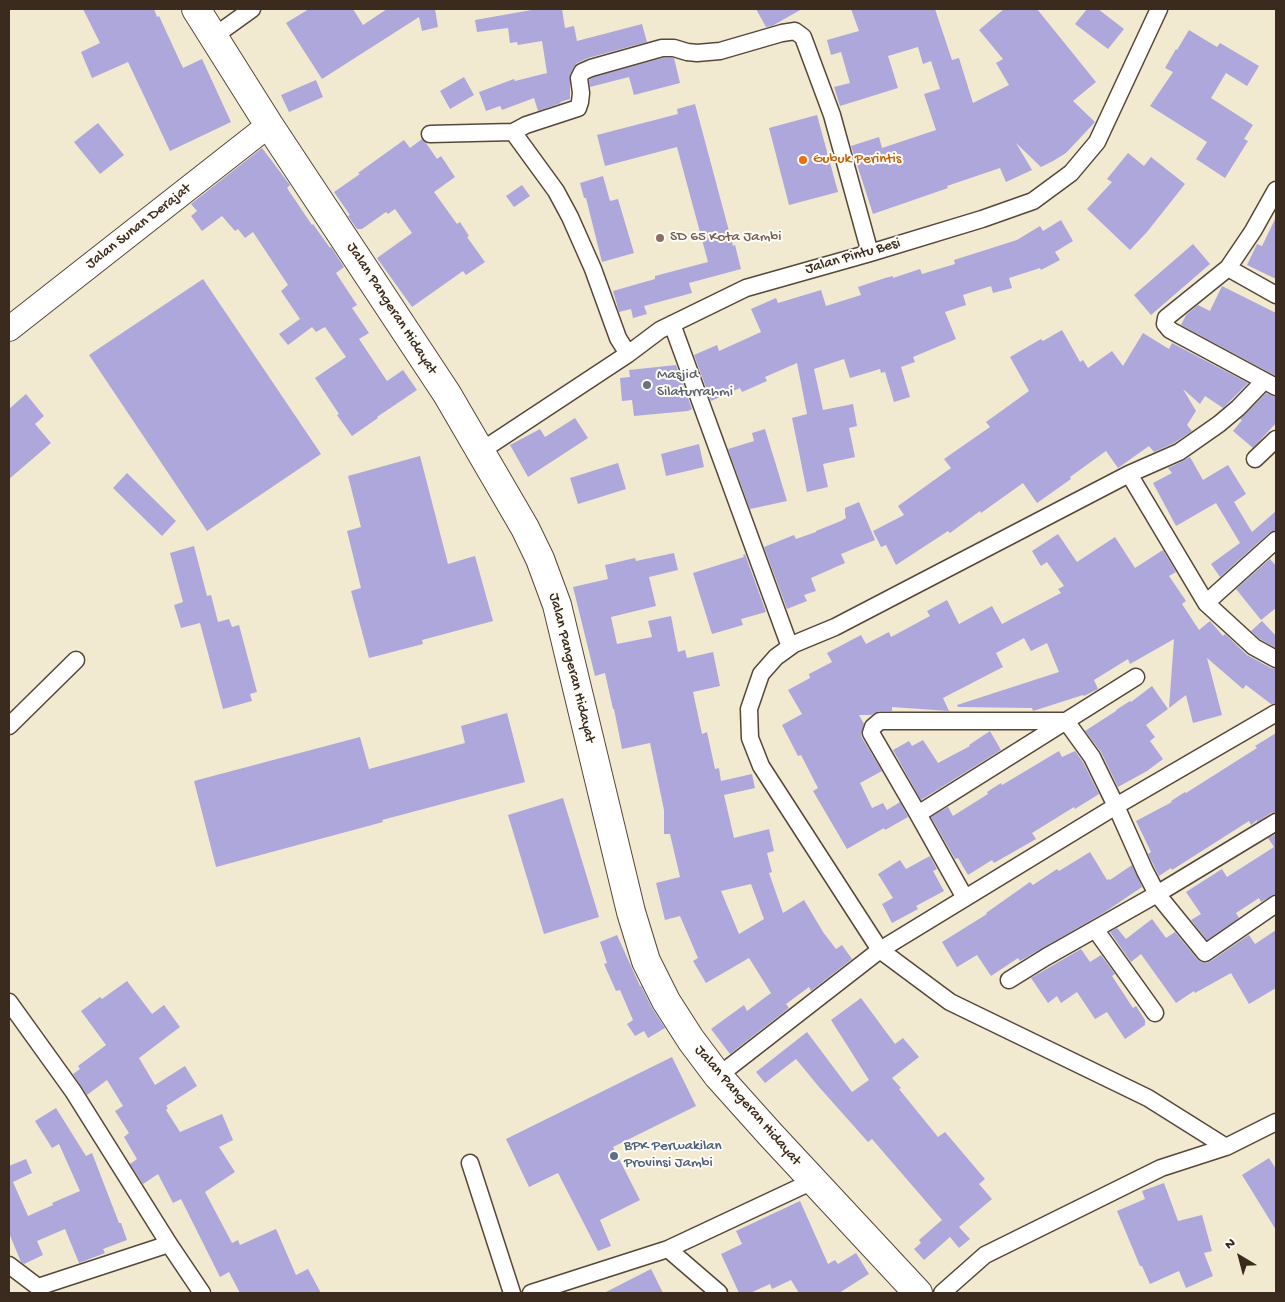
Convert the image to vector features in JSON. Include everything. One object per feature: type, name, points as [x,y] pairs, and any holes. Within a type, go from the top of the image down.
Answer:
[{"type":"highway","name":"Jalan Pangeran Hidayat","points":[[196,9],[213,38],[447,394],[525,528],[540,559],[558,605],[630,912],[646,960],[666,1001],[690,1040],[718,1076],[918,1293]]},
{"type":"street","points":[[213,38],[252,9]]},
{"type":"street","name":"Jalan Pintu Besi","points":[[481,451],[628,354],[660,330],[746,288],[870,253],[1034,201],[1071,173],[1097,142],[1158,9]]},
{"type":"street","points":[[430,134],[512,132],[526,125],[578,108],[581,93],[579,78],[582,72],[591,68],[662,48],[674,48],[697,53],[720,51],[795,31],[803,37],[832,115],[870,253]]},
{"type":"street","name":"Jalan Sunan Derajat","points":[[9,329],[270,125]]},
{"type":"street","points":[[512,132],[556,190],[593,269],[618,338],[628,354]]},
{"type":"street","points":[[1226,1147],[1148,1098],[950,1002],[880,950],[762,766],[750,738],[750,709],[761,674],[776,657],[790,647],[835,626],[1128,474],[1179,452],[1198,440],[1270,384],[1170,330],[1165,324],[1166,318],[1228,268],[1276,192]]},
{"type":"street","points":[[1228,268],[1276,295]]},
{"type":"street","points":[[672,324],[790,647]]},
{"type":"street","points":[[1254,459],[1276,438]]},
{"type":"street","points":[[1128,474],[1206,603],[1254,647],[1276,659]]},
{"type":"street","points":[[1206,603],[1276,540]]},
{"type":"street","points":[[9,726],[76,660]]},
{"type":"street","points":[[918,814],[1136,677]]},
{"type":"street","points":[[718,1076],[880,950],[1116,806],[1276,713]]},
{"type":"street","points":[[965,898],[871,733],[873,726],[880,721],[1066,721]]},
{"type":"street","points":[[1066,721],[1092,757],[1157,894],[1205,953],[1276,904]]},
{"type":"street","points":[[1009,980],[1276,822]]},
{"type":"street","points":[[1095,929],[1155,1013]]},
{"type":"street","points":[[9,1002],[73,1091],[202,1293]]},
{"type":"street","points":[[942,1293],[985,1255],[1161,1168],[1226,1147],[1276,1122]]},
{"type":"street","points":[[470,1163],[512,1293]]},
{"type":"street","points":[[531,1293],[668,1249],[813,1181]]},
{"type":"street","points":[[9,1265],[40,1290],[169,1244]]},
{"type":"street","points":[[668,1249],[719,1293]]},
{"type":"building","points":[[83,9],[154,9],[183,68],[202,59],[231,122],[170,151],[128,62],[92,78],[81,52],[100,43]]},
{"type":"building","points":[[309,9],[353,9],[363,25],[387,9],[435,9],[438,27],[422,31],[419,17],[322,79],[286,23]]},
{"type":"building","points":[[537,9],[562,9],[565,28],[574,26],[577,41],[642,24],[647,42],[588,58],[577,63],[570,74],[570,99],[561,103],[538,111],[534,98],[502,110],[500,106],[486,111],[479,92],[514,79],[515,81],[547,73],[542,41],[518,45],[517,42],[510,43],[508,28],[477,32],[475,20]]},
{"type":"building","points":[[756,9],[802,9],[772,26],[766,27]]},
{"type":"building","points":[[851,9],[935,9],[952,60],[959,58],[973,103],[1009,85],[996,63],[1003,59],[979,30],[1004,9],[1037,9],[1096,82],[1073,101],[1095,122],[1066,153],[1041,167],[1016,143],[1032,170],[1006,182],[1000,168],[873,214],[851,146],[879,137],[882,148],[936,130],[924,94],[940,89],[931,61],[923,64],[918,47],[888,56],[898,88],[840,106],[834,87],[850,83],[841,52],[831,55],[827,40],[859,31]]},
{"type":"building","points":[[1087,9],[1098,9],[1124,29],[1108,49],[1075,24]]},
{"type":"building","points":[[1189,30],[1217,47],[1220,43],[1259,66],[1247,86],[1226,73],[1211,98],[1253,125],[1244,139],[1248,141],[1225,178],[1196,159],[1207,142],[1150,106],[1173,72],[1165,68]]},
{"type":"building","points":[[663,58],[674,58],[680,83],[634,95],[629,77],[590,87],[589,80],[594,77]]},
{"type":"building","points":[[464,77],[474,95],[450,109],[440,91]]},
{"type":"building","points":[[316,80],[323,97],[289,112],[281,95]]},
{"type":"building","points":[[695,104],[733,246],[735,245],[741,269],[689,283],[692,293],[644,306],[647,314],[633,318],[631,309],[619,312],[613,291],[655,279],[655,276],[708,262],[677,147],[605,166],[597,135],[678,114],[677,109]]},
{"type":"building","name":"Gubuk Perintis","points":[[817,115],[838,192],[789,205],[769,128]]},
{"type":"building","points":[[98,123],[124,155],[100,174],[74,142]]},
{"type":"building","points":[[422,139],[437,159],[441,156],[455,177],[434,192],[457,224],[460,222],[469,236],[467,237],[485,262],[466,275],[463,271],[412,307],[377,258],[412,233],[395,209],[388,214],[386,212],[362,229],[357,229],[334,192],[404,140],[410,148]]},
{"type":"building","points":[[262,148],[290,185],[287,188],[312,225],[331,247],[344,267],[336,273],[357,305],[352,308],[369,333],[359,339],[387,381],[403,370],[417,390],[352,436],[315,378],[346,357],[325,327],[316,332],[312,327],[288,345],[279,334],[300,319],[281,291],[288,285],[253,232],[245,238],[238,229],[235,231],[222,216],[202,231],[191,216],[197,211],[191,204]]},
{"type":"building","points":[[1128,153],[1144,166],[1151,157],[1185,184],[1147,232],[1130,250],[1087,209],[1112,182],[1107,179]]},
{"type":"building","points":[[603,176],[610,201],[618,199],[634,253],[602,262],[586,198],[584,198],[580,183]]},
{"type":"building","points":[[522,185],[530,196],[514,207],[506,196]]},
{"type":"building","points":[[1276,217],[1276,279],[1247,265],[1257,244],[1262,246]]},
{"type":"building","points":[[1061,220],[1073,241],[1055,252],[1060,260],[1041,270],[1040,268],[1009,278],[1012,288],[993,293],[991,286],[963,295],[966,305],[945,312],[956,339],[913,357],[915,362],[901,367],[910,397],[894,402],[885,372],[881,373],[880,369],[850,378],[844,359],[814,369],[823,410],[853,404],[857,426],[849,428],[855,457],[823,464],[828,487],[807,492],[792,418],[807,414],[797,363],[765,377],[767,381],[742,392],[740,388],[711,401],[694,355],[717,345],[719,351],[761,332],[751,309],[776,298],[778,303],[821,290],[826,306],[861,295],[858,287],[920,269],[922,274],[955,264],[954,260],[1017,240],[1040,226],[1043,231]]},
{"type":"building","points":[[1193,244],[1210,264],[1151,315],[1134,295]]},
{"type":"building","points":[[203,279],[321,454],[207,531],[89,355]]},
{"type":"building","points":[[1222,286],[1276,313],[1276,376],[1181,325],[1186,315],[1198,305],[1210,311]]},
{"type":"building","points":[[1062,330],[1080,362],[1083,360],[1088,368],[1112,351],[1123,366],[1143,333],[1169,349],[1172,343],[1248,383],[1223,408],[1205,396],[1200,404],[1183,389],[1196,411],[1187,425],[1192,431],[1174,443],[1154,452],[1149,446],[1118,468],[1106,451],[1037,503],[1023,483],[981,513],[980,511],[950,533],[948,531],[896,565],[886,545],[881,547],[873,531],[904,515],[898,506],[951,468],[944,459],[990,427],[986,422],[1029,391],[1010,357],[1041,339],[1043,341]]},
{"type":"building","name":"Masjid Silaturrahmi","points":[[676,365],[692,409],[688,411],[634,416],[632,400],[622,401],[620,378],[630,377],[629,370]]},
{"type":"building","points":[[1266,393],[1276,397],[1276,423],[1253,448],[1233,431],[1242,420],[1240,419]]},
{"type":"building","points":[[26,394],[44,416],[35,424],[51,443],[9,479],[9,409]]},
{"type":"building","points":[[575,418],[588,438],[528,477],[510,445],[540,429],[545,437]]},
{"type":"building","points":[[765,429],[787,501],[750,509],[728,449],[754,441],[752,433]]},
{"type":"building","points":[[699,444],[704,467],[666,476],[661,454]]},
{"type":"building","points":[[420,456],[448,564],[475,556],[493,621],[422,640],[423,644],[369,658],[351,591],[361,588],[347,531],[361,527],[348,476]]},
{"type":"building","points":[[1190,457],[1203,480],[1228,465],[1246,494],[1234,502],[1252,532],[1276,511],[1276,530],[1269,533],[1220,577],[1211,564],[1240,543],[1216,503],[1176,526],[1153,483],[1172,473],[1168,468]]},
{"type":"building","points":[[618,463],[626,489],[578,504],[570,478]]},
{"type":"building","points":[[127,473],[176,521],[162,536],[113,488]]},
{"type":"building","points":[[859,502],[875,540],[841,554],[845,563],[811,578],[816,591],[804,595],[807,601],[787,609],[764,547],[794,535],[796,539],[841,521],[846,518],[845,508]]},
{"type":"building","points":[[1058,534],[1077,562],[1115,537],[1135,568],[1163,550],[1176,572],[1169,576],[1186,601],[1182,604],[1199,630],[1210,621],[1223,636],[1225,634],[1247,655],[1276,669],[1276,703],[1271,704],[1246,685],[1243,689],[1207,658],[1222,715],[1193,723],[1186,695],[1169,708],[1174,639],[1130,664],[1128,659],[1094,680],[1098,689],[1084,696],[1033,711],[1032,708],[958,707],[957,705],[1059,672],[1047,643],[1031,651],[1024,638],[996,653],[1003,667],[943,698],[949,711],[892,707],[892,711],[879,711],[871,715],[859,715],[864,724],[861,734],[862,738],[882,771],[860,783],[872,808],[883,803],[887,810],[900,802],[908,817],[847,849],[813,791],[818,788],[801,755],[798,756],[782,725],[802,714],[788,690],[810,678],[809,674],[832,662],[827,653],[861,635],[866,644],[889,632],[891,637],[930,616],[927,611],[947,600],[959,624],[992,606],[1002,624],[1061,593],[1058,589],[1064,586],[1047,562],[1041,566],[1032,551]]},
{"type":"building","points":[[194,546],[207,596],[211,595],[218,622],[229,619],[232,627],[239,625],[257,692],[250,694],[252,701],[223,709],[200,623],[181,628],[174,605],[183,602],[170,553]]},
{"type":"building","points":[[674,553],[678,570],[649,577],[656,606],[611,617],[617,644],[652,637],[648,621],[671,616],[678,652],[685,650],[687,658],[713,652],[720,686],[693,692],[702,734],[707,732],[715,769],[719,768],[721,781],[752,774],[755,788],[724,795],[734,838],[769,829],[774,851],[767,853],[772,872],[769,873],[783,913],[804,900],[823,932],[836,949],[842,945],[852,959],[811,991],[809,987],[786,1004],[789,1008],[730,1054],[711,1029],[744,1005],[747,1011],[771,993],[749,958],[706,983],[693,961],[698,958],[680,916],[665,920],[656,883],[680,877],[670,834],[664,834],[664,810],[650,743],[622,749],[605,673],[595,676],[573,587],[608,579],[605,565],[635,558],[636,561]],"holes":[[[751,884],[764,919],[739,934],[721,891]]]},
{"type":"building","points":[[745,554],[766,612],[741,619],[743,625],[712,634],[693,573],[744,557],[743,555]]},
{"type":"building","points":[[1270,559],[1276,566],[1276,608],[1261,620],[1236,589]]},
{"type":"building","points":[[1262,621],[1276,636],[1276,648],[1260,639],[1251,631]]},
{"type":"building","points":[[1152,686],[1168,709],[1146,725],[1155,737],[1150,741],[1163,759],[1147,771],[1118,787],[1101,752],[1085,731],[1131,702]]},
{"type":"building","points":[[507,713],[525,782],[216,867],[194,781],[360,737],[369,769],[465,743],[461,726]]},
{"type":"building","points":[[990,731],[1001,750],[921,800],[893,750],[909,741],[912,746],[923,740],[938,763],[970,746]]},
{"type":"building","points":[[1276,733],[1276,812],[1257,822],[1257,820],[1251,825],[1249,821],[1172,870],[1171,868],[1159,876],[1148,854],[1151,852],[1136,821],[1172,802],[1257,748],[1255,746]]},
{"type":"building","points":[[1059,751],[1062,757],[1075,751],[1083,762],[1099,794],[1032,833],[1036,839],[994,863],[992,860],[968,875],[958,858],[955,859],[931,817],[948,807],[953,816],[988,794],[987,792],[1001,783],[1002,785]]},
{"type":"building","points":[[563,798],[599,917],[544,934],[508,815]]},
{"type":"building","points":[[1276,834],[1276,894],[1261,902],[1259,898],[1236,913],[1239,918],[1207,940],[1191,920],[1201,914],[1186,892],[1222,869],[1227,877],[1274,847],[1268,838]]},
{"type":"building","points":[[1090,852],[1107,880],[1110,880],[1132,865],[1142,887],[1105,912],[1020,961],[1018,958],[991,976],[977,955],[957,967],[942,942],[987,914],[1030,882],[1033,885],[1057,869],[1059,871]]},
{"type":"building","points":[[930,856],[937,869],[933,871],[944,891],[916,906],[918,909],[892,923],[882,904],[893,898],[878,874],[900,860],[906,869]]},
{"type":"building","points":[[1152,919],[1166,938],[1175,932],[1197,959],[1206,963],[1249,935],[1255,944],[1276,930],[1276,988],[1249,1004],[1231,973],[1195,993],[1194,991],[1176,1003],[1141,954],[1131,962],[1110,932],[1117,928],[1126,939]]},
{"type":"building","points":[[617,935],[640,986],[665,1028],[648,1038],[644,1031],[635,1036],[627,1024],[633,1020],[620,990],[616,991],[604,964],[607,963],[600,942]]},
{"type":"building","points":[[1081,949],[1090,962],[1101,955],[1115,974],[1112,976],[1133,1008],[1136,1006],[1145,1020],[1145,1025],[1125,1039],[1107,1012],[1095,1019],[1077,992],[1061,1003],[1057,996],[1048,1003],[1031,978]]},
{"type":"building","points":[[127,981],[152,1014],[164,1005],[180,1027],[139,1058],[155,1085],[185,1066],[197,1086],[166,1106],[168,1108],[166,1110],[180,1132],[222,1114],[233,1140],[219,1147],[235,1172],[205,1192],[232,1243],[238,1240],[240,1245],[276,1229],[296,1275],[308,1269],[321,1293],[240,1293],[229,1272],[220,1277],[181,1199],[173,1203],[158,1174],[143,1184],[130,1164],[137,1159],[124,1137],[129,1133],[115,1111],[123,1106],[107,1080],[87,1095],[73,1074],[80,1069],[78,1066],[106,1045],[81,1011]]},
{"type":"building","points":[[861,998],[895,1044],[903,1038],[919,1057],[892,1078],[901,1088],[899,1089],[938,1137],[945,1132],[985,1179],[979,1184],[992,1199],[959,1227],[970,1239],[959,1248],[950,1237],[924,1260],[914,1249],[921,1243],[919,1240],[942,1220],[872,1139],[868,1142],[796,1059],[765,1083],[756,1072],[807,1032],[852,1092],[869,1080],[831,1020]]},
{"type":"building","points":[[672,1057],[696,1106],[613,1147],[640,1200],[600,1220],[611,1246],[598,1251],[558,1173],[529,1187],[506,1139]]},
{"type":"building","points":[[56,1108],[86,1156],[92,1153],[127,1240],[103,1249],[105,1253],[79,1263],[65,1229],[37,1241],[43,1255],[24,1264],[21,1262],[9,1233],[9,1166],[26,1159],[32,1173],[13,1182],[28,1216],[80,1191],[59,1144],[52,1148],[35,1121]]},
{"type":"building","points":[[1269,1158],[1276,1169],[1276,1230],[1242,1175]]},
{"type":"building","points":[[1164,1183],[1178,1221],[1202,1215],[1212,1251],[1204,1253],[1213,1276],[1186,1288],[1179,1271],[1150,1284],[1142,1266],[1140,1266],[1117,1211],[1145,1199],[1142,1191]]},
{"type":"building","points":[[800,1201],[828,1264],[835,1260],[838,1264],[856,1253],[869,1274],[839,1293],[799,1293],[791,1280],[772,1289],[770,1284],[750,1293],[739,1293],[721,1254],[742,1244],[736,1231]]},
{"type":"building","points":[[651,1269],[663,1293],[604,1293]]},
{"type":"place","name":"Gubuk Perintis","points":[[803,160]]},
{"type":"place","name":"SD 65 Kota Jambi","points":[[660,238]]},
{"type":"place","name":"Masjid Silaturrahmi","points":[[647,385]]},
{"type":"place","name":"BPK Perwakilan Provinsi Jambi","points":[[614,1156]]}]
